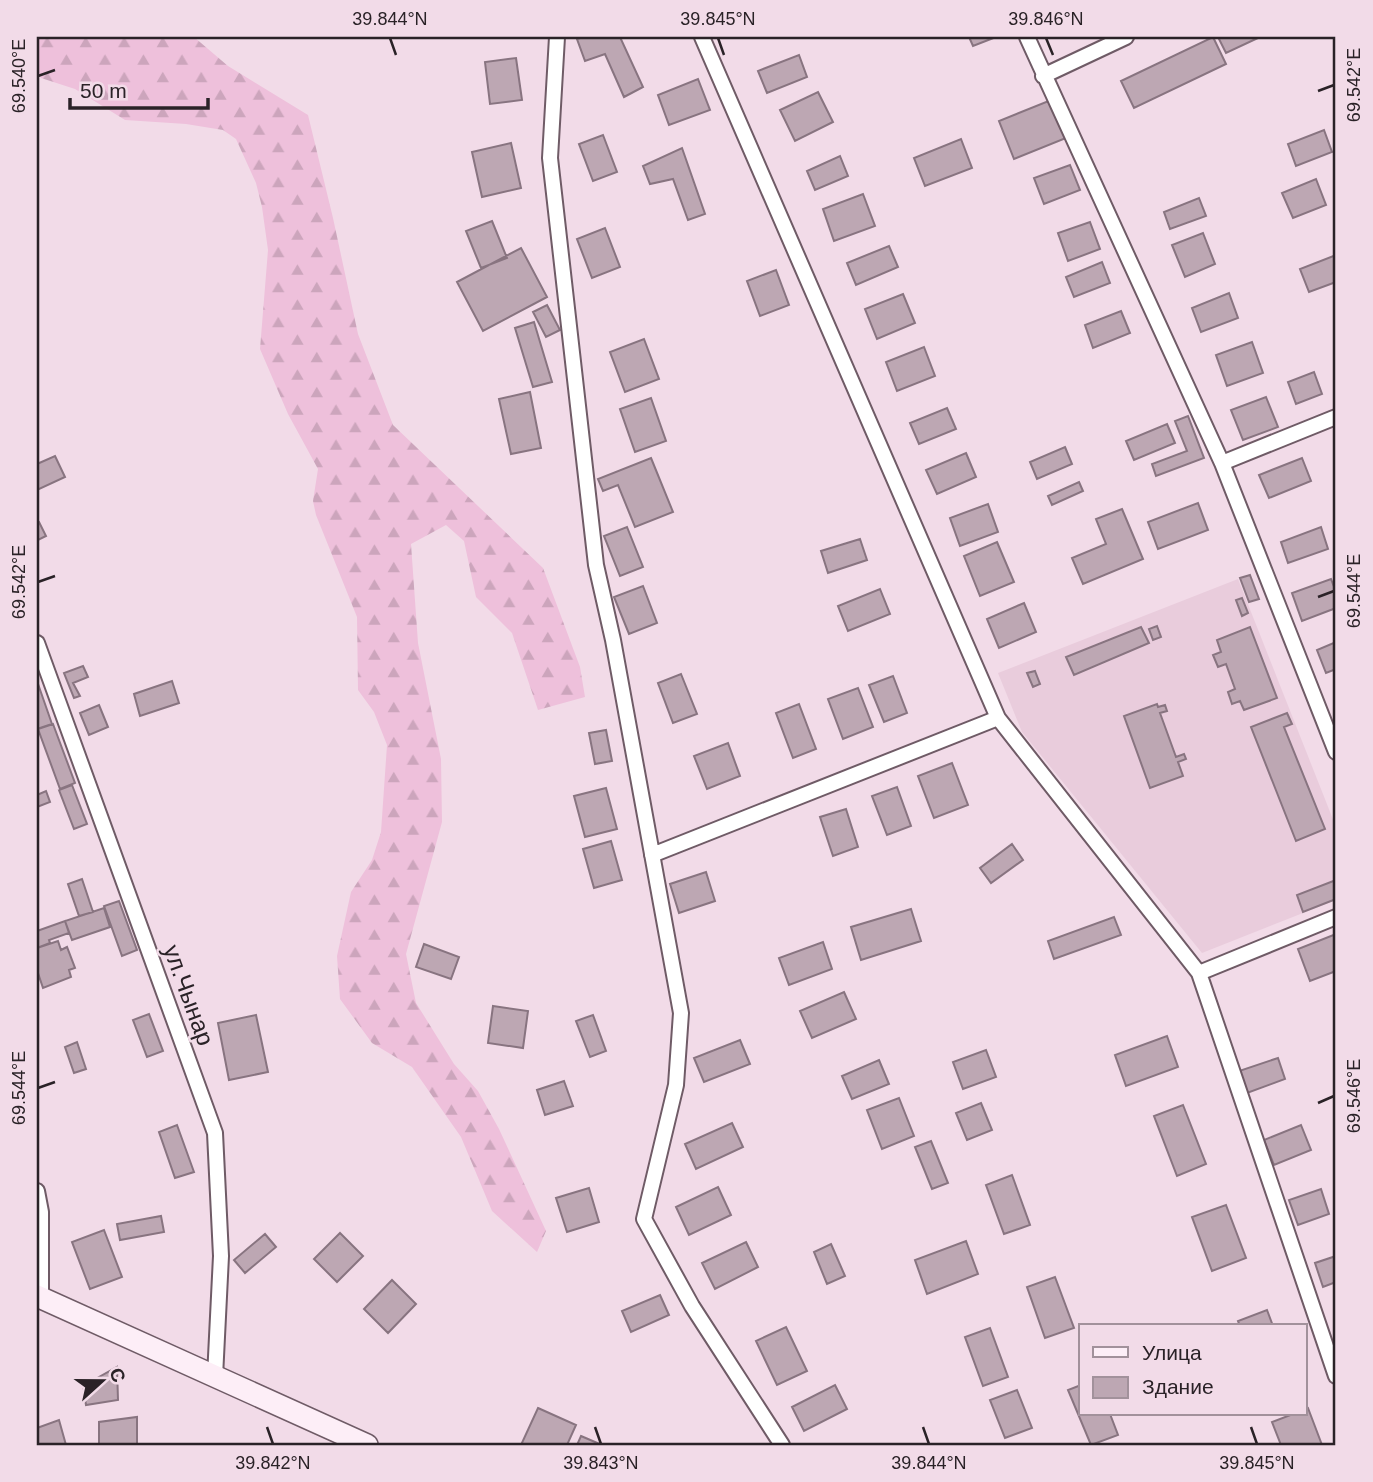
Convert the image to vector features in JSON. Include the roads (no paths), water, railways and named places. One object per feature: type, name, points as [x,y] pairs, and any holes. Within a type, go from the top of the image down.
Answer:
[{"type":"street","points":[[557,37],[550,159],[594,551],[613,640],[681,1013],[676,1084],[644,1219],[692,1306],[782,1445]]},
{"type":"street","points":[[702,37],[999,718],[1199,973],[1336,1376]]},
{"type":"street","points":[[1027,37],[1222,463],[1336,752]]},
{"type":"street","points":[[1043,76],[1126,37]]},
{"type":"street","points":[[1222,463],[1336,417]]},
{"type":"street","name":"ул.Чынар","points":[[37,643],[215,1133],[221,1256],[215,1377]]},
{"type":"street","points":[[652,855],[999,718]]},
{"type":"street","points":[[1199,973],[1336,917]]},
{"type":"street","points":[[37,1191],[41,1212],[39,1297],[367,1445]]}]
